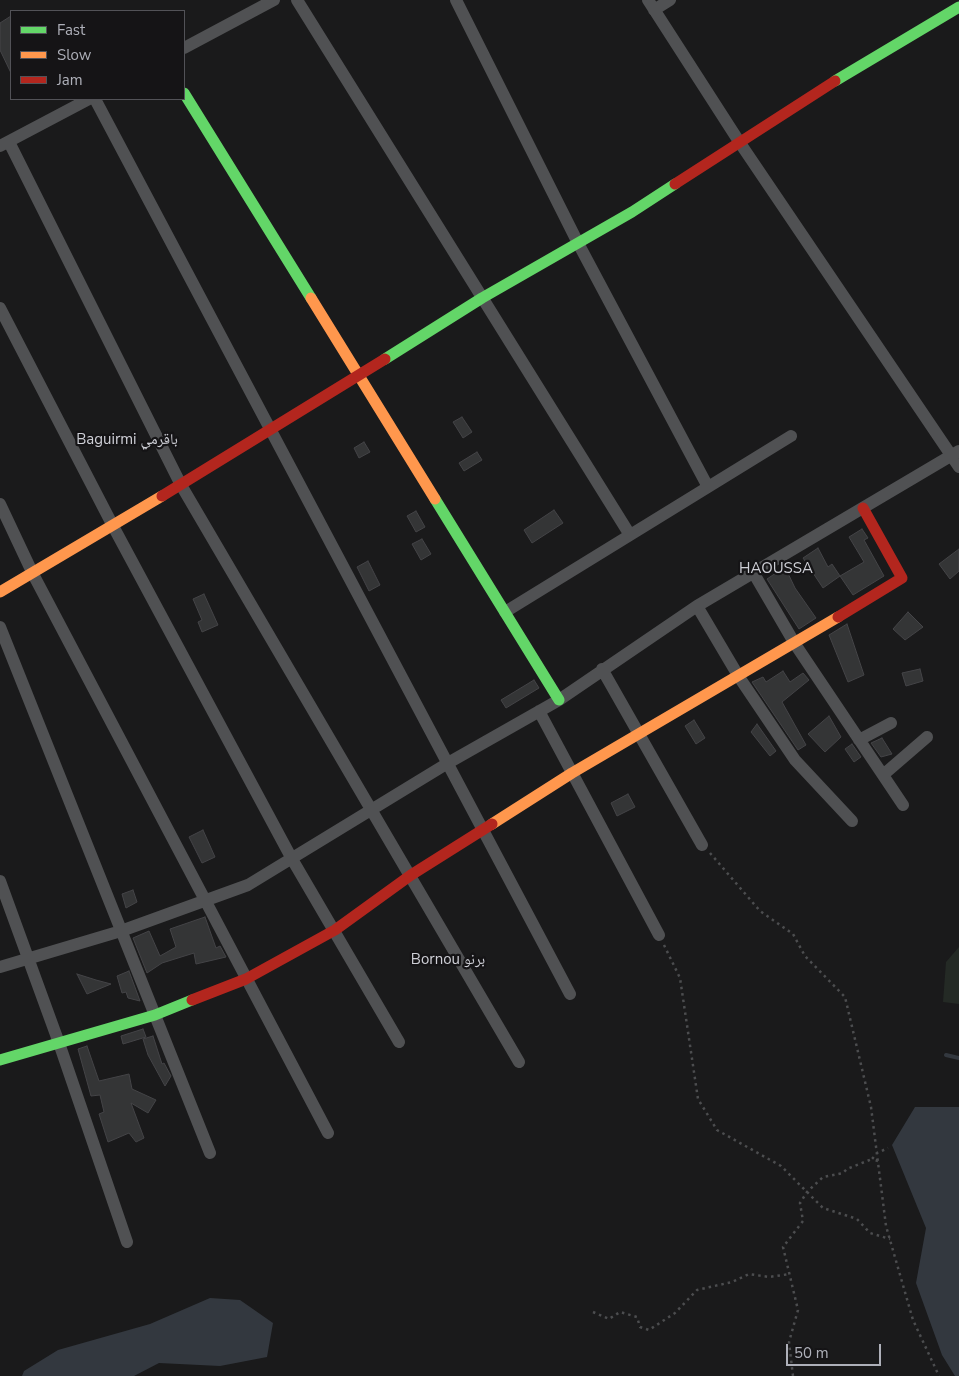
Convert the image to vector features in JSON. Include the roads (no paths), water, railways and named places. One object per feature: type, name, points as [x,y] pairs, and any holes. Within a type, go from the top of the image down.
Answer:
[{"type":"street","points":[[185,47],[274,0]]},
{"type":"street","points":[[297,0],[630,535]]},
{"type":"street","points":[[456,0],[578,243],[708,487]]},
{"type":"street","points":[[670,0],[651,5],[740,142],[955,454],[959,467]]},
{"type":"street","points":[[0,592],[270,431],[482,298],[632,212],[740,142],[959,7]]},
{"type":"street","points":[[185,95],[558,700]]},
{"type":"street","points":[[87,100],[4,144],[181,485],[519,1062]]},
{"type":"street","points":[[96,100],[570,994]]},
{"type":"street","points":[[0,308],[113,526],[292,859],[399,1042]]},
{"type":"street","points":[[505,612],[791,436]]},
{"type":"street","points":[[0,967],[121,931],[248,886],[448,763],[558,700],[697,606],[955,454]]},
{"type":"street","points":[[0,504],[33,574],[328,1133]]},
{"type":"street","points":[[0,1060],[155,1015],[246,979],[335,930],[411,875],[572,773],[795,644],[902,578],[862,508]]},
{"type":"street","points":[[754,572],[795,644],[903,805]]},
{"type":"street","points":[[697,606],[739,677],[795,760],[852,822]]},
{"type":"street","points":[[0,627],[210,1153]]},
{"type":"street","points":[[602,669],[702,845]]},
{"type":"street","points":[[539,711],[659,935]]},
{"type":"street","points":[[859,740],[891,723]]},
{"type":"street","points":[[883,775],[927,737]]},
{"type":"street","points":[[0,881],[59,1043],[126,1242]]},
{"type":"waterway","points":[[946,1055],[959,1058]]},
{"type":"district","name":"Baguirmi باقرمي","points":[[127,440]]},
{"type":"district","name":"HAOUSSA","points":[[776,569]]},
{"type":"district","name":"Bornou برنو","points":[[448,960]]}]
